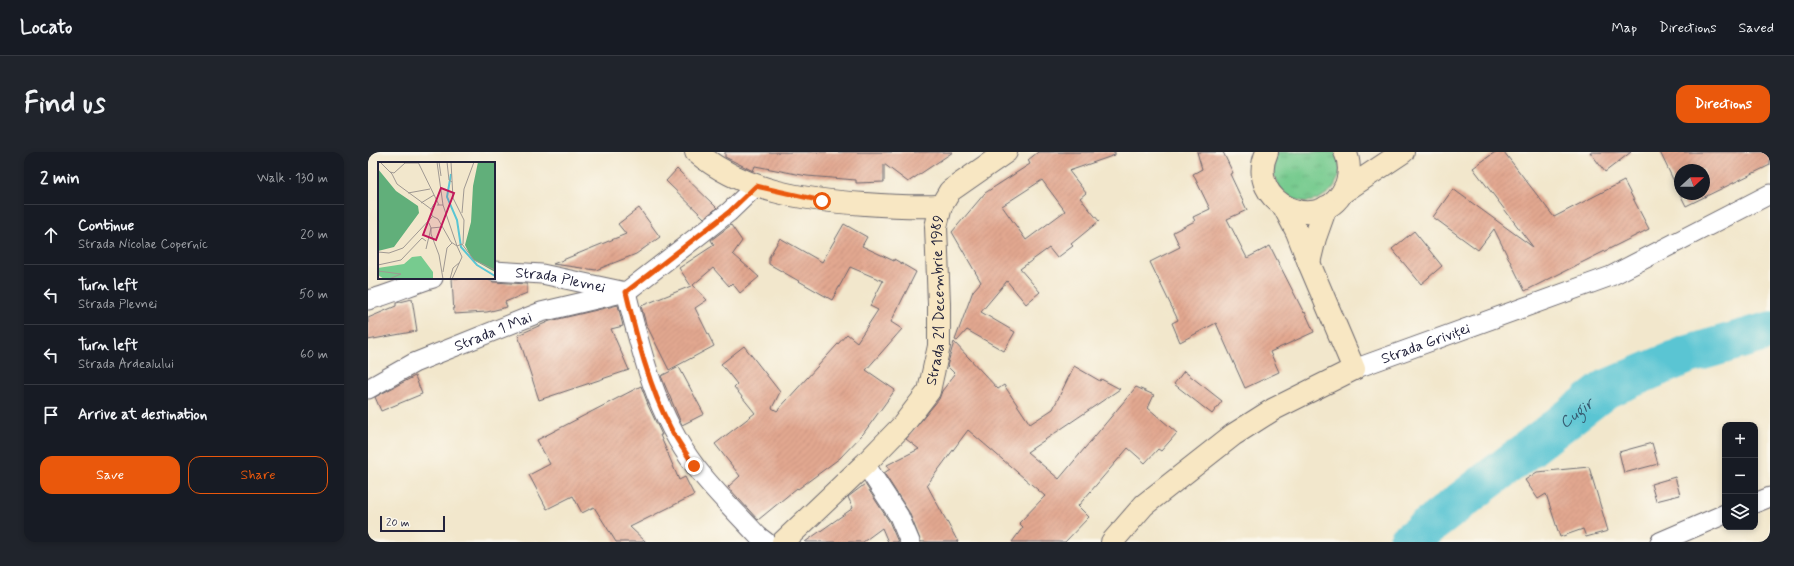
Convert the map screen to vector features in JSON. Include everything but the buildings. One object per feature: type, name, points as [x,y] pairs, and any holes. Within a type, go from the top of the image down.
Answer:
[{"type":"main road","points":[[696,152],[726,172],[756,186],[822,201],[898,206],[941,206]]},
{"type":"main road","name":"Strada 21 Decembrie 1989","points":[[784,542],[903,425],[929,391],[939,346],[936,227],[941,206],[950,191],[1006,152]]},
{"type":"main road","points":[[1267,152],[1264,158],[1263,172],[1266,186],[1273,198],[1284,207],[1305,213],[1316,212],[1326,208],[1336,201],[1343,192],[1348,180],[1349,168],[1345,152]]},
{"type":"main road","points":[[1343,192],[1402,152]]},
{"type":"main road","points":[[1284,207],[1297,232],[1354,369]]},
{"type":"main road","points":[[1309,263],[1315,238],[1326,208]]},
{"type":"main road","name":"Strada Griviței","points":[[1112,542],[1144,505],[1233,435],[1274,409],[1354,369]]},
{"type":"street","name":"Strada Plevnei","points":[[495,271],[542,274],[626,292],[729,212],[756,186]]},
{"type":"street","name":"Strada Griviței","points":[[1354,369],[1611,276],[1770,194]]},
{"type":"street","points":[[368,300],[381,297],[430,279]]},
{"type":"street","name":"Strada 1 Mai","points":[[368,389],[414,363],[541,312],[626,292]]},
{"type":"street","points":[[626,292],[654,390],[671,430],[694,466],[758,536],[766,542]]},
{"type":"street","points":[[865,464],[899,516],[910,542]]},
{"type":"street","points":[[1758,502],[1770,497]]},
{"type":"street","points":[[1660,542],[1722,515]]},
{"type":"green space","points":[[1278,152],[1336,152],[1339,163],[1339,178],[1330,192],[1322,197],[1312,201],[1301,201],[1291,198],[1277,183],[1273,173],[1274,163]]},
{"type":"waterway","name":"Cugir","points":[[1408,542],[1606,389],[1687,355],[1770,331]]},
{"type":"route","points":[[694,466],[671,430],[654,390],[626,292],[729,212],[756,186],[800,198],[822,201]]}]
